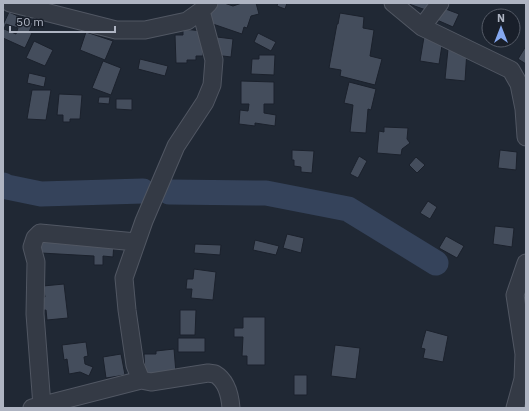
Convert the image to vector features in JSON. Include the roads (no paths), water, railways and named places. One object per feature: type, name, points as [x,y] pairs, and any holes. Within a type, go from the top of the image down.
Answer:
[{"type":"street","points":[[10,3],[50,8],[116,30],[145,30],[187,21],[205,7],[214,60],[212,86],[205,102],[176,146],[136,242],[124,278],[126,310],[135,365],[141,380]]},
{"type":"street","points":[[393,3],[422,27],[511,70],[519,84],[523,102],[526,137]]},
{"type":"street","points":[[422,27],[440,3]]},
{"type":"street","points":[[136,242],[40,233],[35,238],[32,247],[36,262],[35,314],[37,407],[141,380],[151,382],[208,373],[215,374],[224,382],[230,395],[231,408]]},
{"type":"street","points":[[514,408],[523,379],[524,354],[515,295],[526,263]]},
{"type":"waterway","points":[[3,185],[41,194],[143,191]]},
{"type":"waterway","points":[[169,192],[266,193],[348,209],[436,263]]}]
